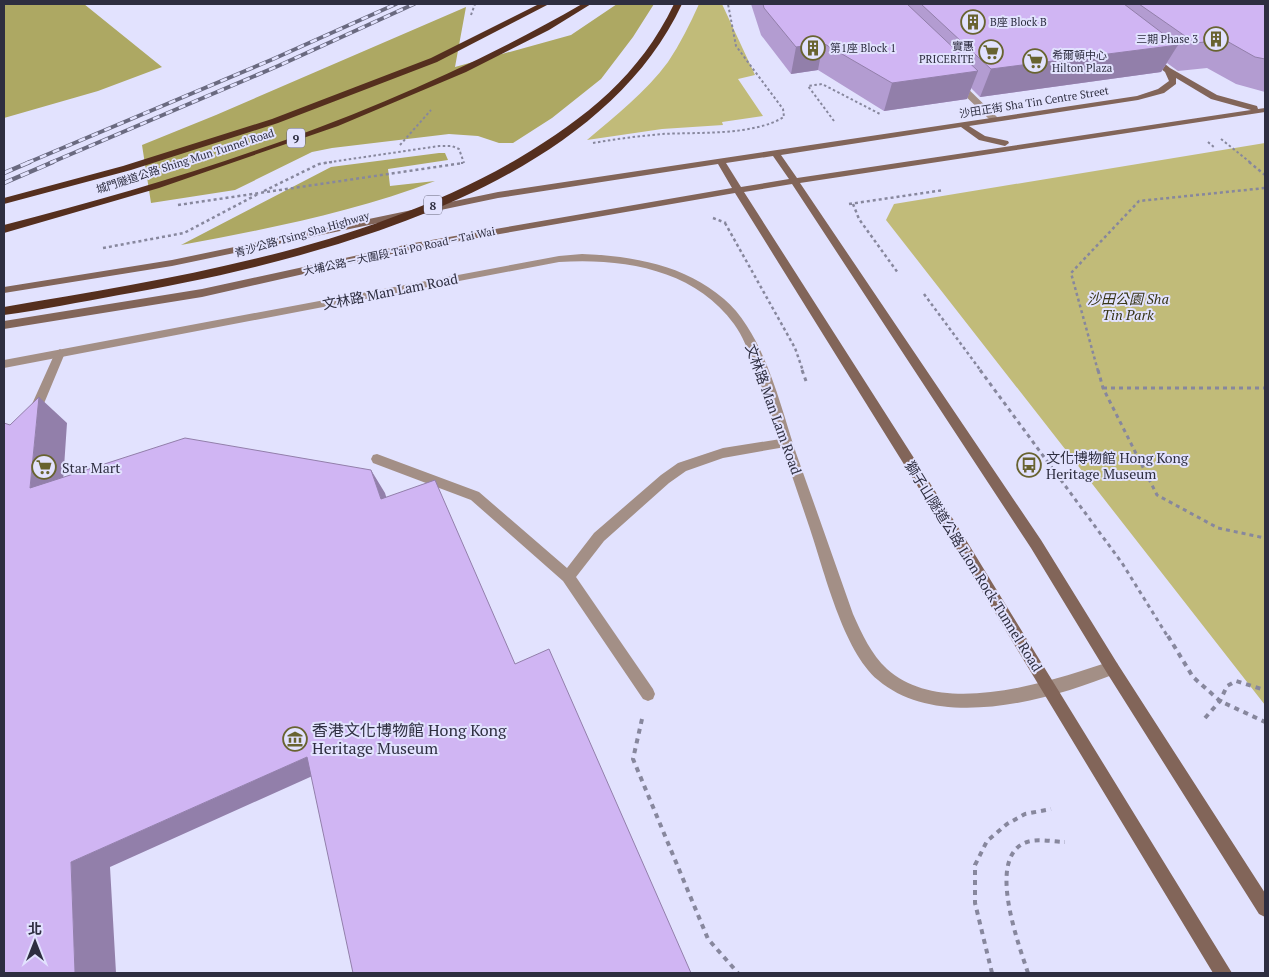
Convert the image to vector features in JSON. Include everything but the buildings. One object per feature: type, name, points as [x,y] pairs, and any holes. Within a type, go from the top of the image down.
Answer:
[{"type":"highway","name":"城門隧道公路 Shing Mun Tunnel Road","points":[[4,201],[127,168],[275,121],[434,60],[545,4]]},
{"type":"highway","name":"城門隧道公路 Shing Mun Tunnel Road","points":[[4,230],[212,167],[374,110],[448,78],[587,4]]},
{"type":"highway","name":"青沙公路 Tsing Sha Highway","points":[[4,311],[142,288],[266,261],[342,239],[441,202],[524,160],[589,116],[620,89],[647,58],[673,16],[678,4]]},
{"type":"main road","points":[[1144,52],[1166,69],[1214,97],[1234,104],[1265,109]]},
{"type":"main road","name":"沙田正街 Sha Tin Centre Street","points":[[775,152],[1151,95],[1168,87],[1173,82],[1172,76],[1166,69]]},
{"type":"main road","points":[[795,180],[1265,109]]},
{"type":"main road","points":[[962,124],[973,135],[988,142],[1025,145]]},
{"type":"main road","points":[[4,290],[181,261],[498,195],[775,152],[995,481],[1265,908]]},
{"type":"main road","name":"獅子山隧道公路 Lion Rock Tunnel Road","points":[[720,161],[1050,688],[1223,973]]},
{"type":"main road","name":"大埔公路－大圍段 Tai Po Road – Tai Wai","points":[[4,325],[202,293],[414,246],[795,180]]},
{"type":"street","points":[[952,78],[994,119]]},
{"type":"street","name":"文林路 Man Lam Road","points":[[4,364],[559,259],[576,257],[609,258],[643,264],[676,274],[713,296],[737,320],[749,340],[760,365],[846,615],[869,660],[885,676],[902,688],[925,697],[975,700],[1019,695],[1050,688],[1112,668]]},
{"type":"street","points":[[31,420],[60,353]]},
{"type":"street","points":[[568,577],[599,537],[664,479],[682,467],[723,453],[787,443]]},
{"type":"street","points":[[377,459],[475,496],[568,577],[648,694]]},
{"type":"path","points":[[728,4],[736,46],[785,113],[784,117],[777,122],[728,130]]},
{"type":"path","points":[[837,126],[808,86],[822,84],[879,112]]},
{"type":"path","points":[[103,248],[184,233],[319,164],[446,146],[459,150],[464,163]]},
{"type":"path","points":[[171,206],[447,165]]},
{"type":"path","points":[[1265,188],[1139,201],[1071,273],[1103,388],[1157,495],[1218,528],[1265,538]]},
{"type":"path","points":[[849,204],[944,190]]},
{"type":"path","points":[[887,194],[890,198]]},
{"type":"path","points":[[854,204],[859,219],[898,273]]},
{"type":"path","points":[[725,223],[795,348],[806,381]]},
{"type":"path","points":[[924,294],[1122,563],[1193,677],[1220,701],[1265,722]]},
{"type":"path","points":[[1103,388],[1265,388]]},
{"type":"path","points":[[1205,718],[1220,701],[1228,686],[1236,681],[1265,690]]},
{"type":"path","points":[[648,694],[633,758],[708,939],[738,973]]},
{"type":"path","points":[[992,973],[975,903],[975,865],[987,841],[1007,824],[1025,814],[1051,809]]},
{"type":"path","points":[[1028,973],[1006,889],[1006,869],[1012,854],[1026,842],[1064,842]]},
{"type":"green space","points":[[699,4],[722,4],[755,75],[738,79],[763,116],[722,122],[723,125],[662,129],[587,140],[630,103],[659,73],[677,48]]},
{"type":"green space","name":"沙田公園 Sha Tin Park","points":[[1265,143],[1265,705],[886,220],[894,204]]},
{"type":"shaded area","points":[[4,4],[84,4],[162,67],[98,91],[4,118]]},
{"type":"shaded area","points":[[617,4],[654,4],[633,37],[601,79],[552,118],[513,143],[499,143],[478,136],[449,134],[332,148],[312,152],[235,190],[151,203],[142,145],[466,7],[455,67],[571,35]]},
{"type":"shaded area","points":[[445,153],[448,160],[388,169],[390,186],[435,181],[342,211],[246,233],[181,245],[331,167]]},
{"type":"railway","points":[[27,163],[271,60],[396,4]]},
{"type":"railway","points":[[50,163],[278,66],[414,4]]},
{"type":"railway","points":[[4,173],[30,162]]},
{"type":"railway","points":[[4,183],[53,162]]},
{"type":"place","name":"B座 Block B","points":[[973,22]]},
{"type":"place","name":"三期 Phase 3","points":[[1216,39]]},
{"type":"place","name":"第1座 Block 1","points":[[813,48]]},
{"type":"place","name":"實惠 PRICERITE","points":[[991,52]]},
{"type":"place","name":"希爾頓中心 Hilton Plaza","points":[[1035,61]]},
{"type":"place","name":"文化博物館 Hong Kong Heritage Museum","points":[[1029,465]]},
{"type":"place","name":"Star Mart","points":[[44,467]]},
{"type":"place","name":"香港文化博物館 Hong Kong Heritage Museum","points":[[295,739]]}]
